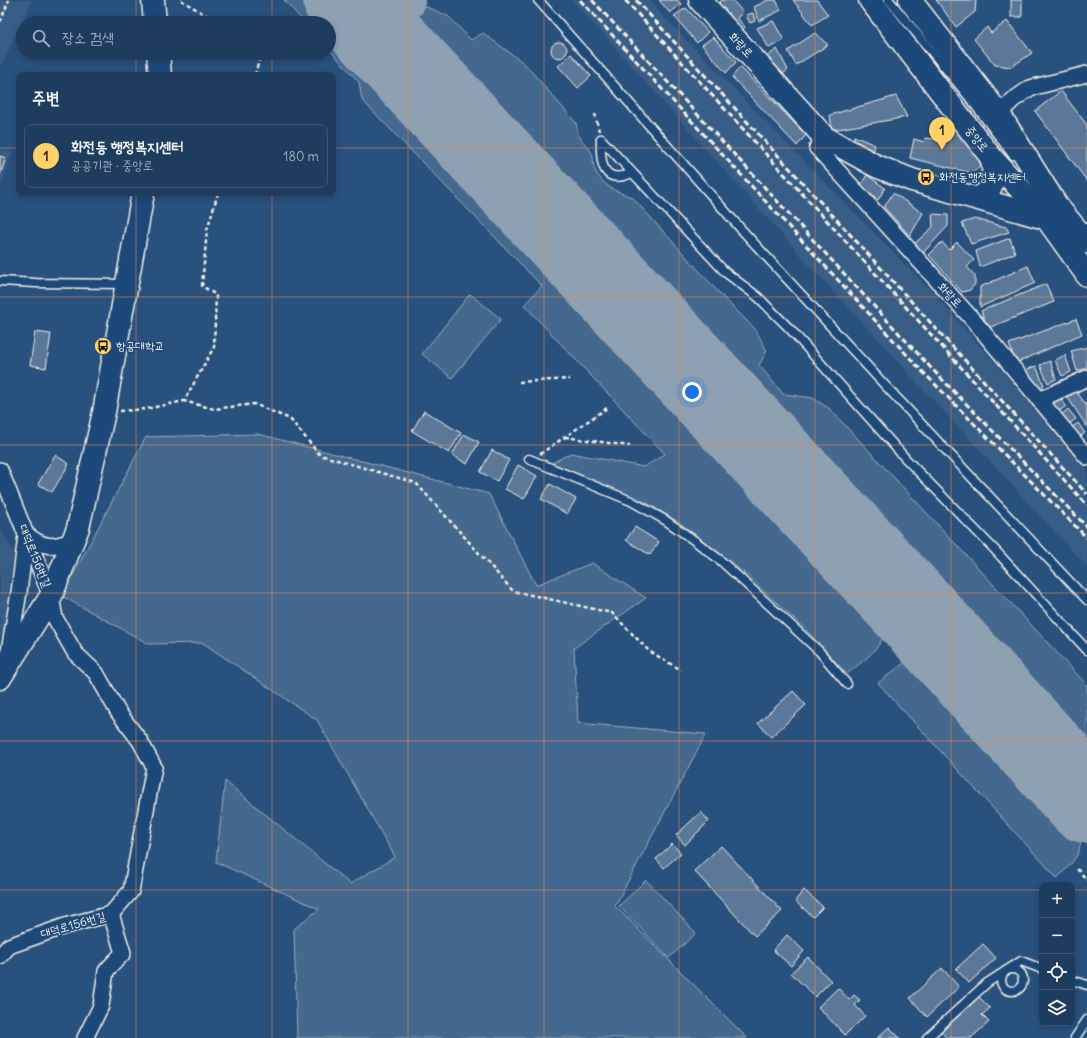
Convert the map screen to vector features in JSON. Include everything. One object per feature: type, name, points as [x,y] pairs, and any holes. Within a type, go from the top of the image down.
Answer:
[{"type":"main road","points":[[152,0],[154,16]]},
{"type":"main road","name":"중앙로","points":[[870,0],[991,157],[1052,212],[1083,233]]},
{"type":"main road","name":"중앙로","points":[[910,0],[999,114],[1087,275]]},
{"type":"main road","name":"화랑로","points":[[706,2],[824,137],[876,166],[898,174],[978,198],[1052,212]]},
{"type":"main road","points":[[159,60],[160,72]]},
{"type":"main road","points":[[978,198],[986,193],[991,186],[994,175],[991,157]]},
{"type":"main road","points":[[51,596],[78,528],[104,412],[125,284],[142,196]]},
{"type":"main road","name":"대덕로156번길","points":[[2,675],[51,596]]},
{"type":"street","points":[[999,114],[1013,100],[1030,88],[1087,74]]},
{"type":"street","name":"화랑로","points":[[824,137],[817,148],[974,321],[1087,457]]},
{"type":"street","points":[[1039,400],[1087,378]]},
{"type":"street","name":"대덕로156번길","points":[[0,470],[51,596]]},
{"type":"street","points":[[26,534],[36,542],[48,546],[62,545],[74,539]]},
{"type":"street","points":[[2,675],[14,625],[26,534]]},
{"type":"street","points":[[51,596],[55,618],[75,653],[96,673],[118,712],[140,741],[154,767],[131,891],[111,914]]},
{"type":"street","name":"대덕로156번길","points":[[0,956],[9,946],[65,926],[111,914],[123,953],[106,971],[101,1006],[85,1038]]},
{"type":"lane","points":[[538,0],[657,136],[881,381],[1087,600]]},
{"type":"lane","points":[[888,0],[969,97],[1022,167],[1052,212]]},
{"type":"lane","points":[[601,139],[601,158],[606,172],[611,176],[618,176],[632,172]]},
{"type":"lane","points":[[601,139],[725,272],[758,297],[791,330],[870,420],[1087,650]]},
{"type":"lane","points":[[0,281],[36,284],[125,284]]},
{"type":"lane","points":[[530,459],[631,501],[665,520],[689,537],[720,560],[819,651],[847,684]]},
{"type":"lane","points":[[927,1038],[987,983],[1006,970],[1021,961],[1039,968]]},
{"type":"lane","points":[[1075,981],[1087,985]]},
{"type":"lane","points":[[1074,1038],[1087,1020]]},
{"type":"path","points":[[0,22],[9,0]]},
{"type":"path","points":[[181,0],[207,16]]},
{"type":"path","points":[[256,72],[259,60]]},
{"type":"path","points":[[595,114],[601,139]]},
{"type":"path","points":[[184,401],[214,347],[216,295],[202,286],[207,230],[217,196]]},
{"type":"path","points":[[519,382],[570,379]]},
{"type":"path","points":[[104,412],[146,409],[184,401],[214,409],[254,404],[290,419],[320,455],[416,483],[513,591],[612,613],[649,651],[682,670]]},
{"type":"path","points":[[530,459],[607,408]]},
{"type":"path","points":[[565,437],[630,446]]},
{"type":"path","points":[[1077,869],[1087,880]]},
{"type":"shaded area","points":[[0,0],[32,0],[24,16],[16,16],[16,34],[0,68]]},
{"type":"shaded area","points":[[284,0],[319,0],[334,16],[299,16]]},
{"type":"shaded area","points":[[571,0],[651,0],[662,15],[932,292],[1087,467],[1087,567],[807,263]]},
{"type":"shaded area","points":[[393,2],[406,16],[422,5],[448,16],[471,40],[483,33],[525,64],[576,123],[579,136],[592,152],[594,168],[598,176],[610,188],[632,197],[721,295],[755,329],[767,351],[759,365],[783,394],[813,398],[830,409],[1087,685],[1087,775],[378,11]]},
{"type":"shaded area","points":[[336,18],[879,607],[884,618],[885,628],[883,637],[872,653],[847,674],[807,631],[748,576],[680,523],[647,503],[552,463],[571,453],[644,467],[665,454],[524,305],[542,286],[362,100],[359,82],[336,57]]},
{"type":"shaded area","points":[[0,148],[12,153],[0,190]]},
{"type":"shaded area","points":[[470,294],[501,319],[452,378],[422,354]]},
{"type":"shaded area","points":[[258,434],[489,494],[536,585],[592,563],[646,598],[574,648],[578,723],[706,734],[615,906],[747,1038],[297,1038],[294,929],[319,909],[216,862],[225,781],[350,884],[395,857],[317,720],[203,643],[149,644],[62,596],[146,437]]},
{"type":"shaded area","points":[[0,527],[14,553],[4,629],[0,637]]},
{"type":"shaded area","points":[[915,662],[929,664],[938,669],[1077,823],[1081,840],[1078,854],[1057,878],[878,683],[904,663]]},
{"type":"shaded area","points":[[646,880],[696,933],[669,958],[619,906]]},
{"type":"building","points":[[659,0],[677,0],[681,4],[670,13]]},
{"type":"building","points":[[722,0],[732,0],[743,12],[737,18],[745,27],[740,33],[717,5]]},
{"type":"building","points":[[768,0],[776,0],[781,10],[759,21],[754,7]]},
{"type":"building","points":[[793,0],[817,0],[828,15],[812,25]]},
{"type":"building","points":[[936,0],[976,0],[975,12],[956,27]]},
{"type":"building","points":[[1011,0],[1022,0],[1022,17],[1011,17]]},
{"type":"building","points":[[686,8],[708,32],[697,43],[674,16]]},
{"type":"building","points":[[753,13],[755,21],[750,23],[746,15]]},
{"type":"building","points":[[773,21],[784,40],[769,48],[757,28]]},
{"type":"building","points":[[1007,21],[1032,53],[1011,67],[995,65],[974,39],[987,27],[991,33]]},
{"type":"building","points":[[815,33],[828,45],[796,65],[788,51]]},
{"type":"building","points":[[713,37],[736,62],[726,73],[702,45]]},
{"type":"building","points":[[559,42],[565,44],[567,50],[565,56],[559,58],[553,56],[551,50],[553,44]]},
{"type":"building","points":[[777,49],[788,70],[780,76],[764,59]]},
{"type":"building","points":[[571,54],[591,76],[578,88],[558,66]]},
{"type":"building","points":[[740,67],[806,135],[797,146],[732,77]]},
{"type":"building","points":[[1061,91],[1087,125],[1087,181],[1035,111]]},
{"type":"building","points":[[896,96],[907,117],[832,130],[830,115]]},
{"type":"building","points":[[955,130],[984,164],[972,173],[910,158],[914,139],[924,142],[925,138],[936,139]]},
{"type":"building","points":[[854,136],[875,145],[873,154],[852,146]]},
{"type":"building","points":[[0,156],[6,158],[0,175]]},
{"type":"building","points":[[867,175],[885,188],[878,200],[861,185]]},
{"type":"building","points":[[893,193],[923,213],[910,236],[884,207]]},
{"type":"building","points":[[932,214],[948,215],[948,226],[923,253],[914,244],[933,227]]},
{"type":"building","points":[[975,219],[1006,227],[1009,232],[971,244],[962,223]]},
{"type":"building","points":[[1010,238],[1015,253],[980,267],[976,251]]},
{"type":"building","points":[[942,242],[949,250],[957,242],[974,260],[967,267],[975,276],[975,284],[970,290],[962,292],[929,255]]},
{"type":"building","points":[[1028,266],[1035,283],[980,307],[980,287]]},
{"type":"building","points":[[1046,284],[1054,302],[988,328],[981,311]]},
{"type":"building","points":[[1076,319],[1082,334],[1016,363],[1009,344]]},
{"type":"building","points":[[35,332],[51,334],[46,368],[30,365]]},
{"type":"building","points":[[1087,347],[1087,368],[1077,371],[1071,351]]},
{"type":"building","points":[[1065,355],[1071,372],[1062,376],[1055,360]]},
{"type":"building","points":[[1050,361],[1056,379],[1048,383],[1040,365]]},
{"type":"building","points":[[1036,366],[1044,385],[1037,390],[1025,370]]},
{"type":"building","points":[[1076,391],[1087,406],[1087,427],[1066,395]]},
{"type":"building","points":[[1060,397],[1066,406],[1058,412],[1050,402]]},
{"type":"building","points":[[1068,409],[1076,419],[1069,424],[1061,415]]},
{"type":"building","points":[[424,411],[461,433],[449,453],[412,431]]},
{"type":"building","points":[[1078,423],[1085,433],[1078,438],[1071,428]]},
{"type":"building","points":[[464,434],[479,442],[467,464],[452,455]]},
{"type":"building","points":[[492,450],[509,460],[497,481],[480,472]]},
{"type":"building","points":[[55,455],[69,464],[52,492],[38,484]]},
{"type":"building","points":[[518,465],[537,476],[524,499],[505,489]]},
{"type":"building","points":[[550,484],[576,499],[567,514],[541,499]]},
{"type":"building","points":[[635,527],[659,542],[650,555],[626,540]]},
{"type":"building","points":[[793,691],[806,705],[771,737],[758,723]]},
{"type":"building","points":[[701,812],[709,821],[685,845],[676,835]]},
{"type":"building","points":[[672,844],[681,853],[664,868],[656,859]]},
{"type":"building","points":[[721,846],[782,911],[755,936],[694,871]]},
{"type":"building","points":[[804,890],[823,907],[813,917],[795,901]]},
{"type":"building","points":[[787,935],[804,951],[791,966],[773,950]]},
{"type":"building","points":[[983,944],[996,958],[969,983],[956,969]]},
{"type":"building","points":[[808,957],[831,981],[815,997],[791,973]]},
{"type":"building","points":[[942,968],[959,987],[927,1017],[910,998]]},
{"type":"building","points":[[838,988],[849,1000],[854,995],[860,1000],[855,1005],[865,1016],[845,1035],[818,1007]]},
{"type":"building","points":[[979,997],[990,1008],[982,1015],[989,1022],[971,1038],[947,1038],[941,1032]]},
{"type":"building","points":[[889,1027],[900,1038],[877,1038]]},
{"type":"taxiway","points":[[364,0],[362,5],[367,21]]},
{"type":"runway","points":[[346,0],[920,617],[1087,800]]},
{"type":"railway","points":[[580,0],[920,369],[1087,538]]},
{"type":"railway","points":[[592,0],[931,368],[1087,527]]},
{"type":"railway","points":[[625,0],[1087,505]]},
{"type":"railway","points":[[636,0],[1087,494]]},
{"type":"place","name":"화전동 행정복지센터","points":[[942,150]]},
{"type":"place","name":"화전동행정복지센터","points":[[926,177]]},
{"type":"place","name":"항공대학교","points":[[103,346]]}]
